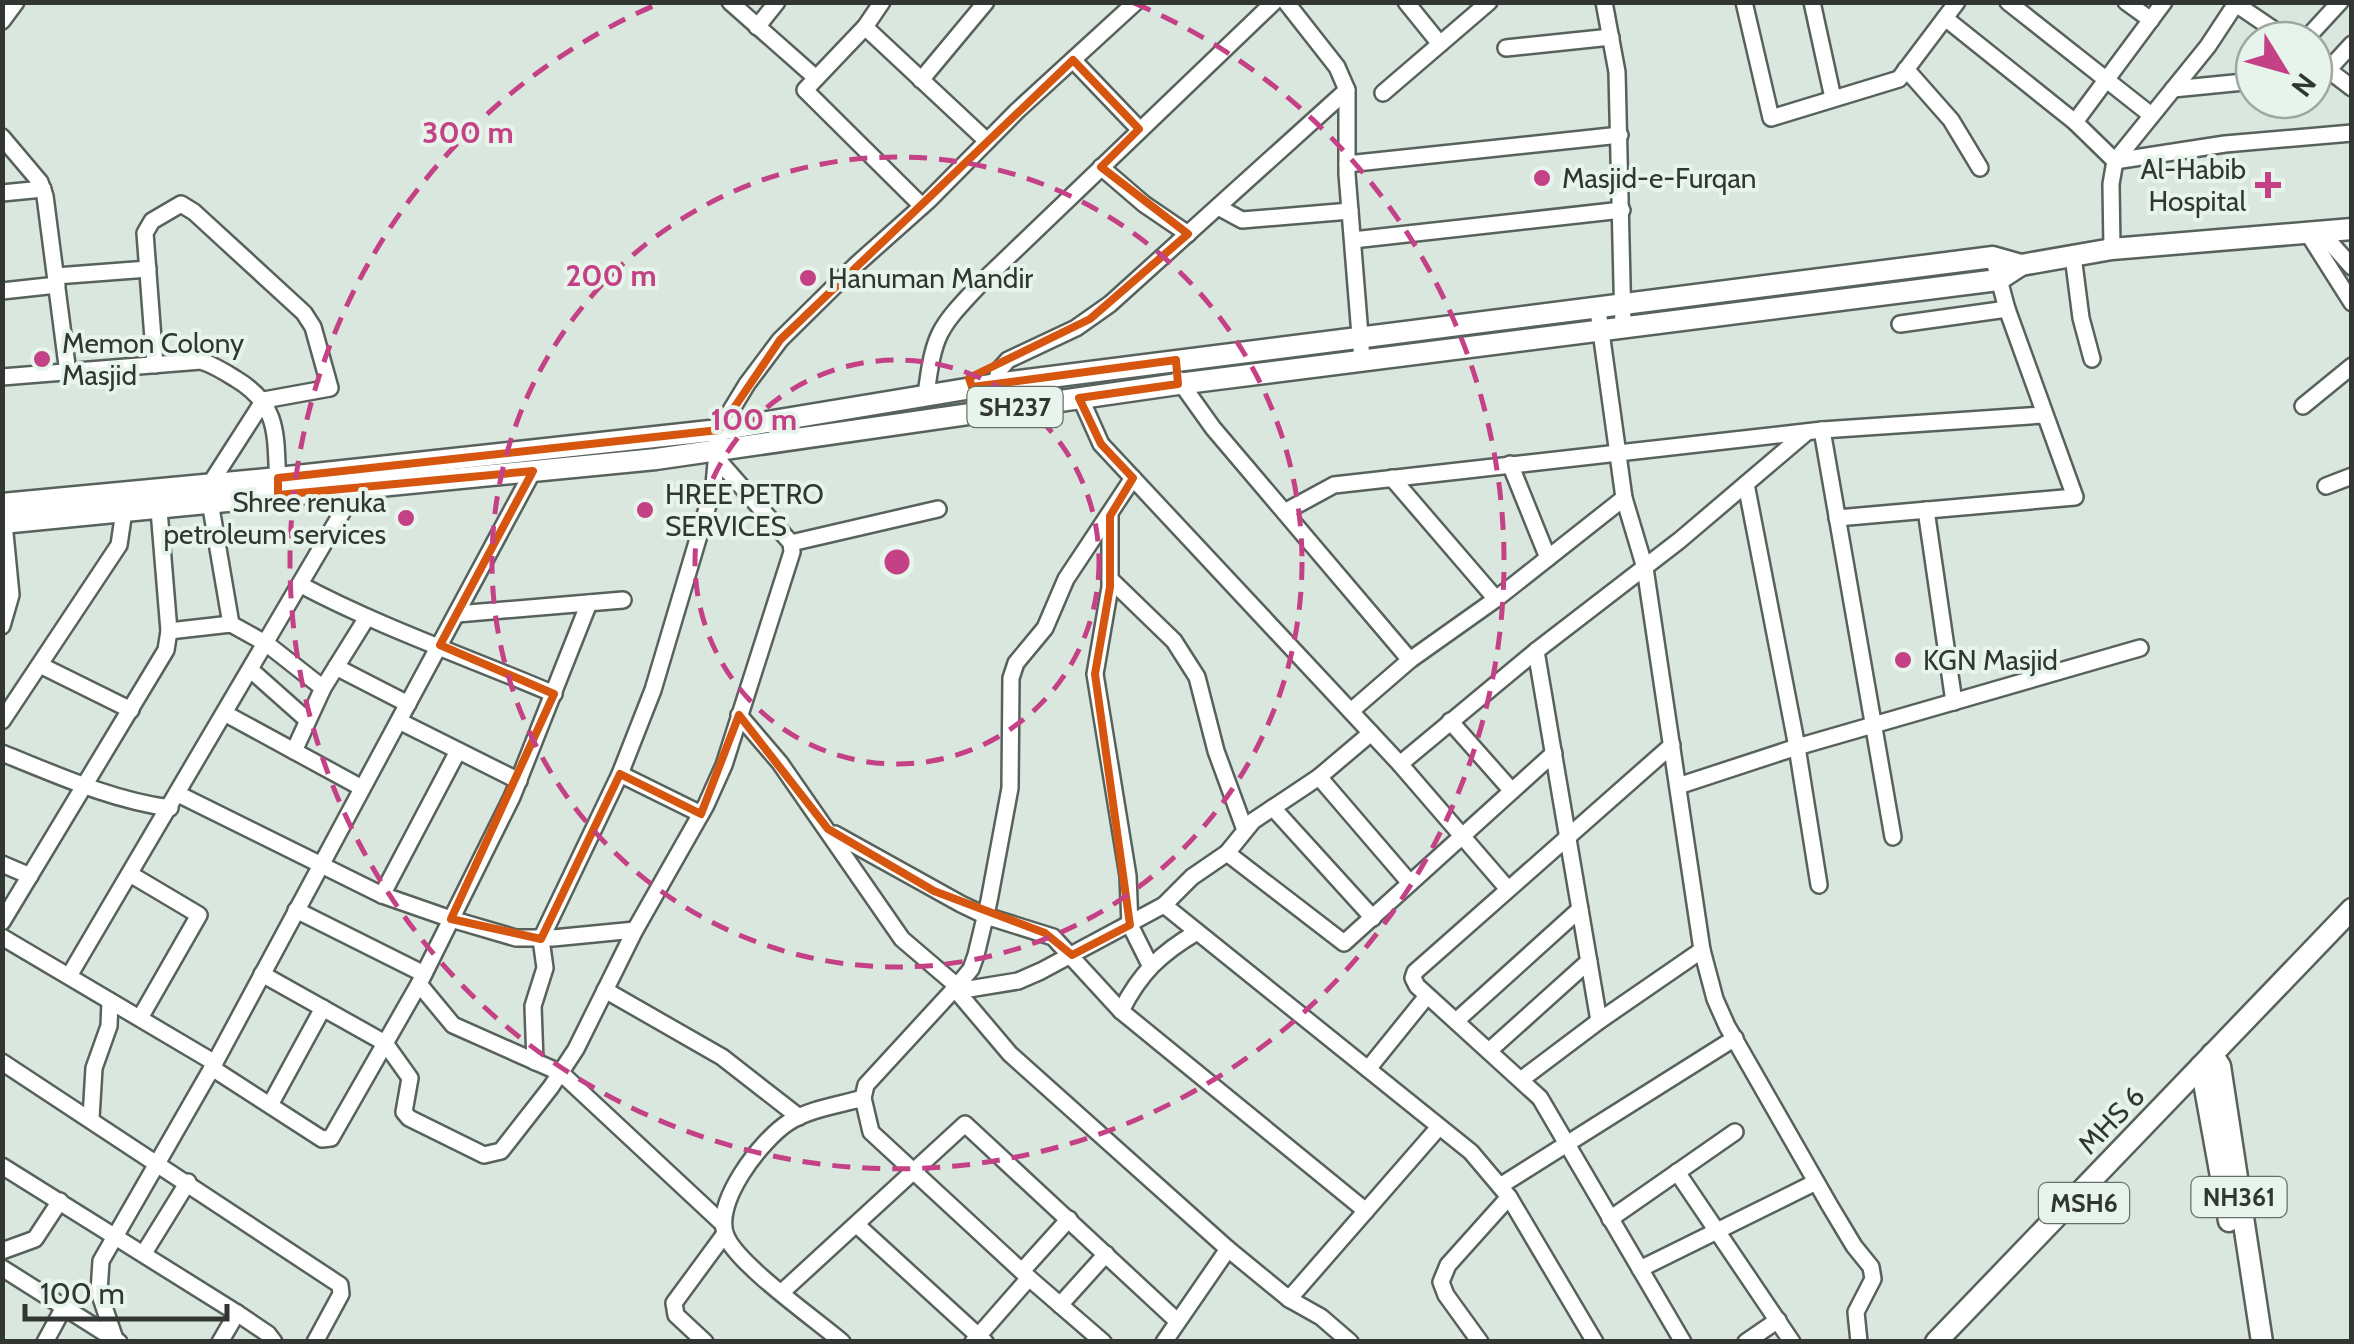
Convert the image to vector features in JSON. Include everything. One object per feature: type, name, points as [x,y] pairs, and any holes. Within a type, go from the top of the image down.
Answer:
[{"type":"main road","name":"SH237","points":[[1622,316],[1998,280],[2022,265],[2112,249],[2352,229]]},
{"type":"main road","name":"SH237","points":[[278,486],[358,488],[533,471],[1178,384],[1362,349],[1622,316],[1994,257],[2022,265]]},
{"type":"main road","name":"SH237","points":[[2,504],[158,498],[719,447],[926,395],[996,384],[1176,360],[1362,349]]},
{"type":"main road","name":"SH237","points":[[3,523],[124,511],[158,498]]},
{"type":"main road","points":[[2210,1066],[2352,909]]},
{"type":"main road","points":[[2210,1066],[2352,924]]},
{"type":"main road","points":[[2210,1066],[2249,1342]]},
{"type":"main road","name":"MHS 6","points":[[1936,1342],[2210,1066]]},
{"type":"main road","name":"MSH6","points":[[1950,1342],[2210,1066]]},
{"type":"main road","name":"NH361","points":[[2210,1066],[2262,1342]]},
{"type":"street","points":[[730,2],[816,78]]},
{"type":"street","points":[[757,27],[777,2]]},
{"type":"street","points":[[882,2],[864,27],[804,90],[922,206]]},
{"type":"street","points":[[921,80],[986,2]]},
{"type":"street","points":[[926,395],[937,334],[946,320],[1274,2]]},
{"type":"street","points":[[1286,2],[1337,68],[1347,90],[1347,164],[1362,349]]},
{"type":"street","points":[[1406,2],[1440,44]]},
{"type":"street","points":[[1383,93],[1489,2]]},
{"type":"street","points":[[1604,2],[1617,72],[1622,316]]},
{"type":"street","points":[[1744,2],[1771,118],[1899,79],[1957,2]]},
{"type":"street","points":[[1812,2],[1833,98]]},
{"type":"street","points":[[2008,2],[2151,114]]},
{"type":"street","points":[[2126,2],[2150,20]]},
{"type":"street","points":[[2074,122],[2164,2]]},
{"type":"street","points":[[2112,249],[2115,160],[2208,46],[2235,3],[2260,20]]},
{"type":"street","points":[[2,21],[14,4]]},
{"type":"street","points":[[535,1062],[533,1006],[545,968],[540,939],[620,774],[653,690],[719,447],[780,340],[1132,4]]},
{"type":"street","points":[[1945,18],[2115,160]]},
{"type":"street","points":[[864,27],[987,141]]},
{"type":"street","points":[[1506,48],[1610,37]]},
{"type":"street","points":[[2334,64],[2352,44]]},
{"type":"street","points":[[1072,60],[1139,129]]},
{"type":"street","points":[[1906,69],[1951,120],[1980,168]]},
{"type":"street","points":[[2173,89],[2234,84]]},
{"type":"street","points":[[996,384],[999,370],[1008,360],[1090,319],[1347,90]]},
{"type":"street","points":[[2115,160],[2226,144],[2352,133]]},
{"type":"street","points":[[1347,164],[1620,135]]},
{"type":"street","points":[[5,143],[43,189],[68,373]]},
{"type":"street","points":[[1100,167],[1188,234]]},
{"type":"street","points":[[2,193],[43,189]]},
{"type":"street","points":[[155,365],[145,233],[152,221],[181,204],[304,312],[330,388],[264,400],[210,493],[231,624]]},
{"type":"street","points":[[1218,207],[1242,220],[1350,211]]},
{"type":"street","points":[[1352,240],[1622,210]]},
{"type":"street","points":[[2313,232],[2352,267]]},
{"type":"street","points":[[2313,232],[2352,303]]},
{"type":"street","points":[[2073,256],[2081,318],[2092,359]]},
{"type":"street","points":[[1837,518],[2075,497],[2007,309],[1994,257]]},
{"type":"street","points":[[2,291],[148,269]]},
{"type":"street","points":[[1900,324],[2007,309]]},
{"type":"street","points":[[1600,319],[1624,498],[1645,568],[1702,950],[1716,999],[1735,1038],[1873,1274],[1856,1312],[1859,1342]]},
{"type":"street","points":[[1176,360],[1178,384],[1410,660]]},
{"type":"street","points":[[2,377],[210,363],[264,400],[271,413],[278,486]]},
{"type":"street","points":[[2304,406],[2352,366]]},
{"type":"street","points":[[1080,397],[1093,432],[1133,478],[1400,764],[1507,888]]},
{"type":"street","points":[[1286,511],[1334,484],[1618,450],[2043,415]]},
{"type":"street","points":[[1400,764],[1814,431]]},
{"type":"street","points":[[1814,431],[1837,518],[1893,838]]},
{"type":"street","points":[[262,974],[385,1043],[410,1078],[405,1115],[484,1155],[501,1152],[561,1073],[635,930],[702,814],[716,785],[792,552],[791,543],[719,447]]},
{"type":"street","points":[[1510,464],[1548,558]]},
{"type":"street","points":[[117,1341],[99,1292],[101,1261],[214,1066],[533,471]]},
{"type":"street","points":[[2326,486],[2352,476]]},
{"type":"street","points":[[1103,1342],[871,1132],[862,1098],[874,1073],[970,969],[986,916],[1010,788],[1014,670],[1044,628],[1066,579],[1133,478]]},
{"type":"street","points":[[1392,478],[1496,600]]},
{"type":"street","points":[[1746,484],[1797,747],[1819,885]]},
{"type":"street","points":[[69,976],[358,488]]},
{"type":"street","points":[[2,922],[166,650],[169,631],[158,498]]},
{"type":"street","points":[[1351,711],[1410,660],[1496,600],[1624,498]]},
{"type":"street","points":[[791,543],[938,509]]},
{"type":"street","points":[[1926,510],[1954,702]]},
{"type":"street","points":[[2,721],[119,545],[124,511]]},
{"type":"street","points":[[1110,516],[1110,578],[1095,674],[1128,876],[1130,925],[1150,965]]},
{"type":"street","points":[[2,626],[11,596],[3,523]]},
{"type":"street","points":[[1110,578],[1174,641],[1198,677],[1216,752],[1245,830]]},
{"type":"street","points":[[301,585],[366,619],[440,645],[554,694]]},
{"type":"street","points":[[456,614],[622,600]]},
{"type":"street","points":[[2,936],[140,1018],[322,1139],[331,1138],[422,979],[519,781],[589,603]]},
{"type":"street","points":[[294,750],[323,688],[366,619]]},
{"type":"street","points":[[169,631],[231,624],[267,644],[323,688]]},
{"type":"street","points":[[1678,786],[1797,747],[2140,648]]},
{"type":"street","points":[[1536,651],[1599,1021]]},
{"type":"street","points":[[40,664],[131,710]]},
{"type":"street","points":[[336,667],[408,704]]},
{"type":"street","points":[[252,670],[306,719]]},
{"type":"street","points":[[226,714],[362,788]]},
{"type":"street","points":[[739,715],[780,762],[902,939],[956,987],[1010,1054],[1228,1249],[1350,1342]]},
{"type":"street","points":[[399,721],[519,781]]},
{"type":"street","points":[[1450,721],[1512,791]]},
{"type":"street","points":[[956,987],[970,989],[1018,980],[1072,956],[1164,905],[1192,877],[1227,853],[1245,830],[1319,777],[1371,733]]},
{"type":"street","points":[[1672,745],[1415,972],[1414,982],[1522,1080],[1548,1110],[1684,1342]]},
{"type":"street","points":[[382,895],[458,750]]},
{"type":"street","points":[[2,753],[139,803],[174,801],[382,895],[516,938],[635,930]]},
{"type":"street","points":[[1227,853],[1339,941],[1347,941],[1554,753]]},
{"type":"street","points":[[620,774],[702,814]]},
{"type":"street","points":[[1319,777],[1410,884]]},
{"type":"street","points":[[1273,808],[1372,918]]},
{"type":"street","points":[[828,829],[934,892],[986,916],[1046,933],[1121,1011],[1366,1211]]},
{"type":"street","points":[[2,864],[30,876]]},
{"type":"street","points":[[130,874],[199,915],[140,1018]]},
{"type":"street","points":[[1164,905],[1471,1152],[1504,1191],[1595,1342]]},
{"type":"street","points":[[1456,1021],[1580,908]]},
{"type":"street","points":[[296,910],[422,979],[453,1025],[561,1073],[724,1229],[740,1257],[842,1342]]},
{"type":"street","points":[[1121,1011],[1150,965],[1197,932]]},
{"type":"street","points":[[1522,1080],[1702,950]]},
{"type":"street","points":[[1490,1050],[1589,961]]},
{"type":"street","points":[[605,990],[722,1057],[799,1117]]},
{"type":"street","points":[[1368,1069],[1428,996]]},
{"type":"street","points":[[91,1118],[94,1068],[109,1026],[110,1001]]},
{"type":"street","points":[[270,1105],[322,1008]]},
{"type":"street","points":[[1480,1342],[1446,1295],[1442,1282],[1448,1265],[1504,1191],[1566,1146],[1735,1038]]},
{"type":"street","points":[[2,1062],[340,1284],[342,1294],[315,1342]]},
{"type":"street","points":[[703,1341],[676,1315],[674,1302],[724,1229],[732,1192],[750,1162],[774,1134],[799,1117],[862,1098]]},
{"type":"street","points":[[782,1292],[965,1124],[1176,1320]]},
{"type":"street","points":[[1290,1300],[1439,1127]]},
{"type":"street","points":[[1610,1219],[1735,1132]]},
{"type":"street","points":[[2,1166],[237,1313],[274,1342]]},
{"type":"street","points":[[1677,1172],[1792,1342]]},
{"type":"street","points":[[144,1253],[188,1182]]},
{"type":"street","points":[[1640,1269],[1816,1182]]},
{"type":"street","points":[[2,1251],[35,1239],[60,1201]]},
{"type":"street","points":[[858,1225],[979,1340],[1069,1219]]},
{"type":"street","points":[[1164,1342],[1228,1249]]},
{"type":"street","points":[[1060,1305],[1106,1254]]},
{"type":"street","points":[[2,1268],[117,1341]]},
{"type":"street","points":[[45,1342],[64,1307]]},
{"type":"street","points":[[220,1342],[237,1313]]},
{"type":"street","points":[[1746,1342],[1778,1320]]},
{"type":"highlighted area","points":[[1073,60],[1139,129],[1101,167],[1188,234],[1090,319],[969,378],[972,387],[1176,360],[1178,384],[1079,398],[1101,444],[1133,478],[1110,516],[1110,587],[1095,674],[1130,925],[1072,955],[1045,933],[934,891],[828,829],[739,715],[701,814],[620,774],[541,939],[451,919],[554,694],[440,645],[533,471],[278,495],[278,478],[719,430],[780,340]]},
{"type":"place","name":"Masjid-e-Furqan","points":[[1542,178]]},
{"type":"place","name":"Al-Habib Hospital","points":[[2268,185]]},
{"type":"place","name":"Hanuman Mandir","points":[[808,278]]},
{"type":"place","name":"Memon Colony Masjid","points":[[42,359]]},
{"type":"place","name":"HREE PETRO SERVICES","points":[[645,510]]},
{"type":"place","name":"Shree renuka petroleum services","points":[[406,518]]},
{"type":"place","name":"KGN Masjid","points":[[1903,660]]}]
